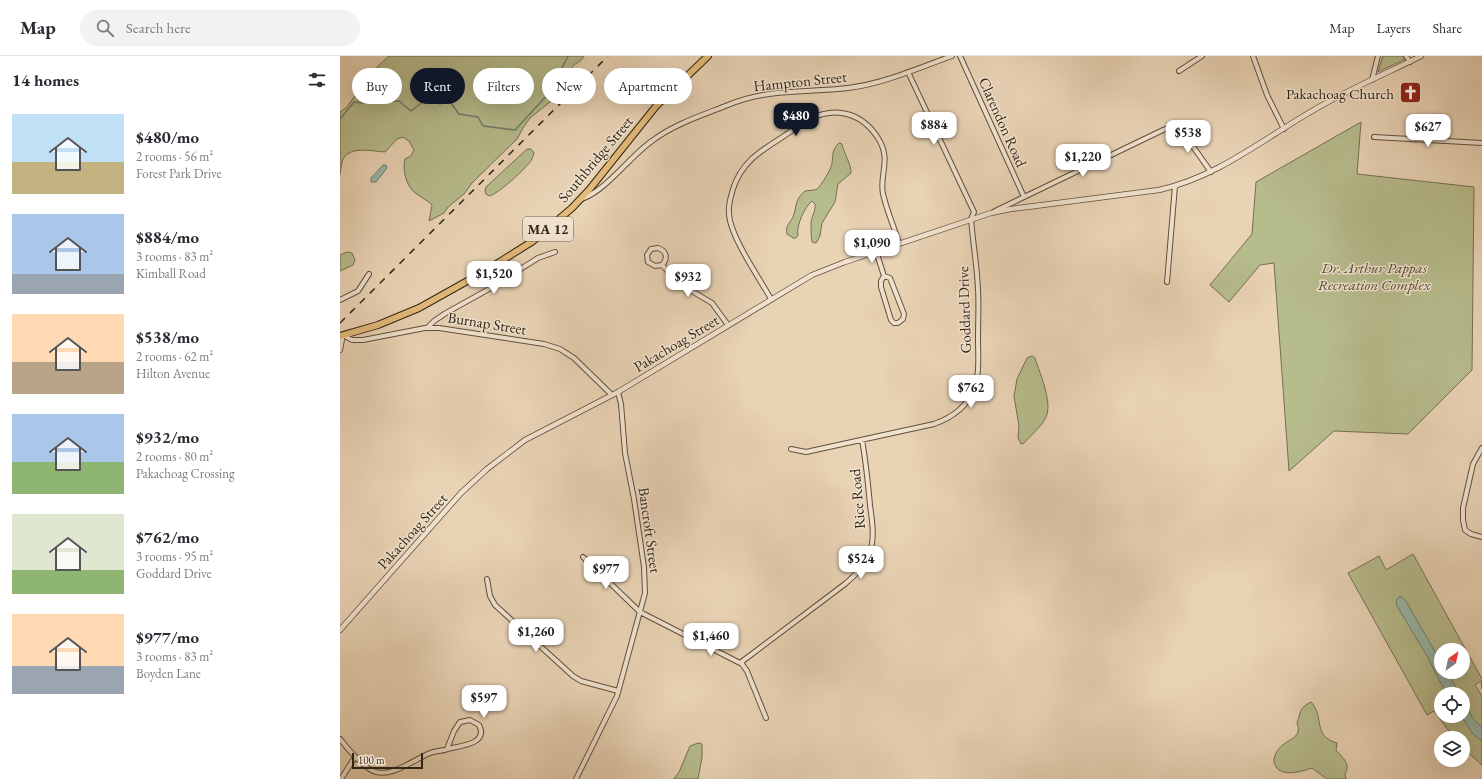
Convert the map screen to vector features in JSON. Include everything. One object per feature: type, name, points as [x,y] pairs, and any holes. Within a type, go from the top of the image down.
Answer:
[{"type":"main road","name":"Southbridge Street","points":[[342,336],[378,326],[419,308],[487,270],[533,241],[580,200],[657,105],[708,56]]},
{"type":"street","name":"Hampton Street","points":[[580,200],[599,190],[640,150],[662,134],[730,104],[750,97],[765,94],[855,87],[908,72],[952,56]]},
{"type":"street","name":"Clarendon Road","points":[[960,56],[1024,197]]},
{"type":"street","points":[[1179,71],[1200,56]]},
{"type":"street","points":[[1253,56],[1267,95],[1284,129]]},
{"type":"street","points":[[1372,81],[1378,56]]},
{"type":"street","points":[[1406,56],[1410,62]]},
{"type":"street","name":"Pakachoag Street","points":[[340,630],[447,509],[481,474],[510,451],[533,436],[612,396],[807,277],[899,243],[991,213],[1010,209],[1143,192],[1174,186],[1211,172],[1319,107],[1422,56]]},
{"type":"street","name":"Goddard Drive","points":[[791,449],[806,452],[939,423],[958,411],[972,394],[976,383],[978,366],[978,298],[971,220],[974,212],[908,72]]},
{"type":"street","points":[[771,299],[732,229],[729,219],[730,202],[736,181],[745,165],[759,152],[808,120],[831,113],[845,114],[858,118],[865,123],[878,138],[884,151],[885,160],[882,187],[883,194],[899,243]]},
{"type":"street","points":[[991,213],[1168,128],[1176,127],[1182,131],[1211,172]]},
{"type":"street","points":[[1374,137],[1482,143]]},
{"type":"street","points":[[1167,282],[1174,186]]},
{"type":"street","points":[[658,248],[665,252],[666,259],[662,265],[655,266],[648,262],[647,255],[651,249],[658,248]]},
{"type":"street","points":[[876,251],[884,276],[881,281],[881,287],[891,320],[894,323],[898,323],[903,319],[904,314],[890,278],[884,276]]},
{"type":"street","points":[[427,328],[446,313],[489,289],[538,258],[555,252]]},
{"type":"street","points":[[662,265],[680,284],[712,303],[728,325]]},
{"type":"street","points":[[340,300],[358,291],[369,274]]},
{"type":"street","name":"Burnap Street","points":[[342,336],[352,340],[364,340],[427,328],[450,328],[536,342],[565,352],[578,361],[612,396]]},
{"type":"street","points":[[340,350],[342,336]]},
{"type":"street","name":"Bancroft Street","points":[[576,779],[618,691],[645,593],[644,567],[634,499],[624,447],[621,404],[618,392]]},
{"type":"street","name":"Rice Road","points":[[740,663],[846,584],[858,571],[871,550],[872,528],[867,465],[862,440]]},
{"type":"street","points":[[1482,448],[1473,464],[1463,508],[1465,530],[1482,537]]},
{"type":"street","points":[[583,556],[640,612],[740,663],[747,672],[766,718]]},
{"type":"street","points":[[486,579],[490,596],[495,605],[573,676],[581,681],[618,691]]},
{"type":"street","points":[[340,739],[355,757],[370,769],[383,773],[394,771],[432,752],[448,750],[477,741],[481,732],[478,724],[470,720],[460,722],[455,728],[448,750]]},
{"type":"street","points":[[341,779],[355,757]]},
{"type":"green space","points":[[389,56],[584,56],[580,61],[573,65],[572,68],[542,68],[542,104],[548,104],[530,118],[517,139],[472,183],[464,194],[448,207],[444,213],[429,221],[432,205],[411,189],[405,176],[405,159],[411,156],[414,150],[409,141],[403,137],[397,139],[385,152],[360,150],[349,153],[342,162],[340,174],[340,112],[346,108],[352,100],[352,104],[402,104],[402,68],[376,68]]},
{"type":"green space","points":[[1383,56],[1403,56],[1405,59],[1378,72]]},
{"type":"green space","name":"Dr. Arthur Pappas Recreation Complex","points":[[1361,122],[1357,174],[1474,187],[1472,370],[1408,434],[1334,431],[1289,471],[1274,263],[1260,265],[1229,302],[1210,285],[1252,234],[1256,182]]},
{"type":"green space","points":[[839,143],[842,144],[851,173],[838,184],[835,202],[822,223],[820,236],[816,243],[812,242],[811,237],[811,221],[815,207],[815,204],[812,201],[802,216],[798,227],[798,235],[796,238],[793,238],[787,234],[787,229],[793,217],[797,201],[801,194],[805,191],[816,190],[819,187],[832,165],[834,150]]},
{"type":"green space","points":[[527,149],[531,149],[534,153],[527,165],[511,181],[493,195],[489,196],[486,194],[486,187]]},
{"type":"green space","points":[[347,252],[352,253],[355,260],[353,265],[340,271],[340,255]]},
{"type":"green space","points":[[1032,356],[1035,358],[1045,389],[1048,406],[1045,419],[1041,425],[1024,443],[1021,444],[1018,438],[1019,426],[1014,396],[1017,379],[1027,358]]},
{"type":"green space","points":[[1413,554],[1462,643],[1434,643],[1434,679],[1470,679],[1470,657],[1482,679],[1482,689],[1481,681],[1475,685],[1482,696],[1482,765],[1470,754],[1470,731],[1449,731],[1443,723],[1470,723],[1470,687],[1434,687],[1434,711],[1427,715],[1348,573],[1379,556],[1386,570]]},
{"type":"green space","points":[[1311,702],[1315,708],[1321,731],[1329,740],[1337,743],[1336,750],[1347,764],[1345,774],[1346,779],[1327,779],[1312,768],[1286,773],[1279,770],[1274,763],[1278,749],[1294,738],[1297,734],[1297,723],[1301,711],[1304,706]]},
{"type":"green space","points":[[698,743],[702,744],[702,757],[698,779],[674,779],[679,772],[690,746]]},
{"type":"shaded area","points":[[383,165],[386,165],[387,168],[376,182],[371,182],[371,178]]},
{"type":"shaded area","points":[[1399,597],[1402,597],[1406,601],[1434,650],[1434,670],[1397,606],[1396,601]]},
{"type":"shaded area","points":[[1439,679],[1451,679],[1456,687],[1443,687]]},
{"type":"shaded area","points":[[1470,713],[1482,728],[1482,741],[1473,734],[1466,723],[1470,723]]},
{"type":"waterway","points":[[340,119],[354,102],[364,103],[399,101],[411,111],[429,97],[440,104],[448,99],[459,114],[478,117],[483,126],[515,130],[550,92],[568,56]]},
{"type":"railway","points":[[340,323],[608,56]]},
{"type":"place","name":"Pakachoag Church","points":[[1410,93]]}]
